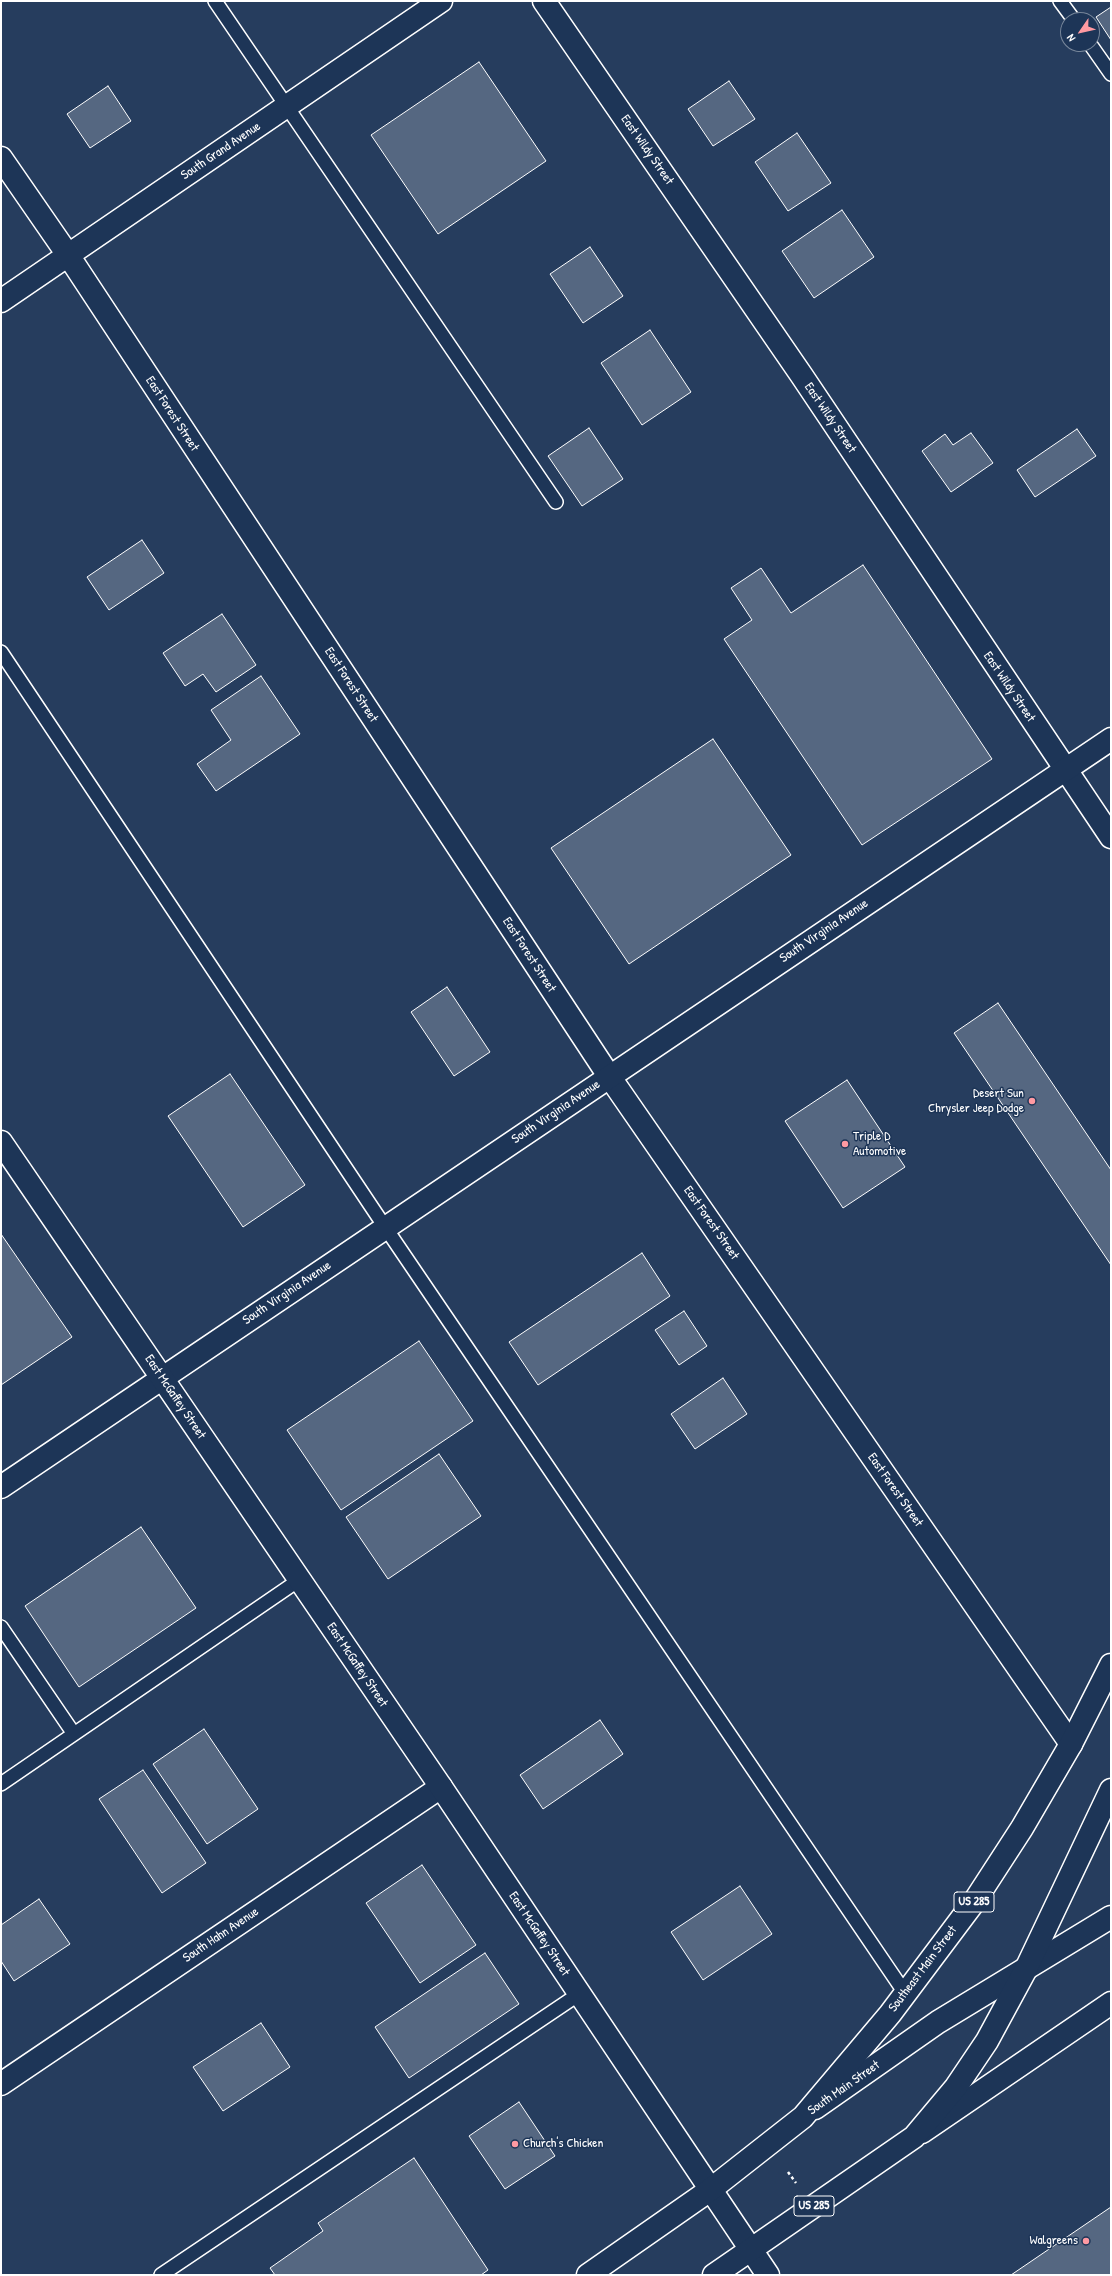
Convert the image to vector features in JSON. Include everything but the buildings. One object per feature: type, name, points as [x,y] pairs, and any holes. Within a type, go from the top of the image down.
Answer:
[{"type":"street","name":"South Grand Avenue","points":[[1,301],[441,1]]},
{"type":"street","name":"East Wildy Street","points":[[544,1],[802,376],[1111,838]]},
{"type":"street","name":"East Forest Street","points":[[1,158],[68,255],[609,1076],[1071,1744]]},
{"type":"street","name":"South Virginia Avenue","points":[[1,1487],[1111,738]]},
{"type":"street","name":"East McGaffey Street","points":[[1,1142],[441,1787],[768,2275]]},
{"type":"street","name":"Southeast Main Street","points":[[804,2116],[905,1993],[974,1902],[1022,1828],[1071,1744],[1111,1665]]},
{"type":"street","name":"South Hahn Avenue","points":[[1,2084],[441,1787]]},
{"type":"street","name":"US 285","points":[[714,2275],[914,2137],[956,2087],[987,2040],[1026,1969],[1111,1790]]},
{"type":"street","name":"South Main Street","points":[[588,2275],[710,2190],[804,2116],[938,2022],[1111,1917]]},
{"type":"street","points":[[914,2137],[1111,2003]]},
{"type":"lane","points":[[215,1],[556,502]]},
{"type":"lane","points":[[1060,1],[1068,12]]},
{"type":"lane","points":[[1096,52],[1111,74]]},
{"type":"lane","points":[[1,652],[385,1227],[905,1993]]},
{"type":"lane","points":[[1,1784],[299,1580]]},
{"type":"lane","points":[[1,1627],[74,1734]]},
{"type":"lane","points":[[161,2275],[579,1994]]},
{"type":"path","points":[[788,2172],[798,2187]]},
{"type":"place","name":"Desert Sun Chrysler Jeep Dodge","points":[[1032,1101]]},
{"type":"place","name":"Triple D Automotive","points":[[845,1144]]},
{"type":"place","name":"Church's Chicken","points":[[515,2144]]},
{"type":"place","name":"Walgreens","points":[[1086,2241]]}]
